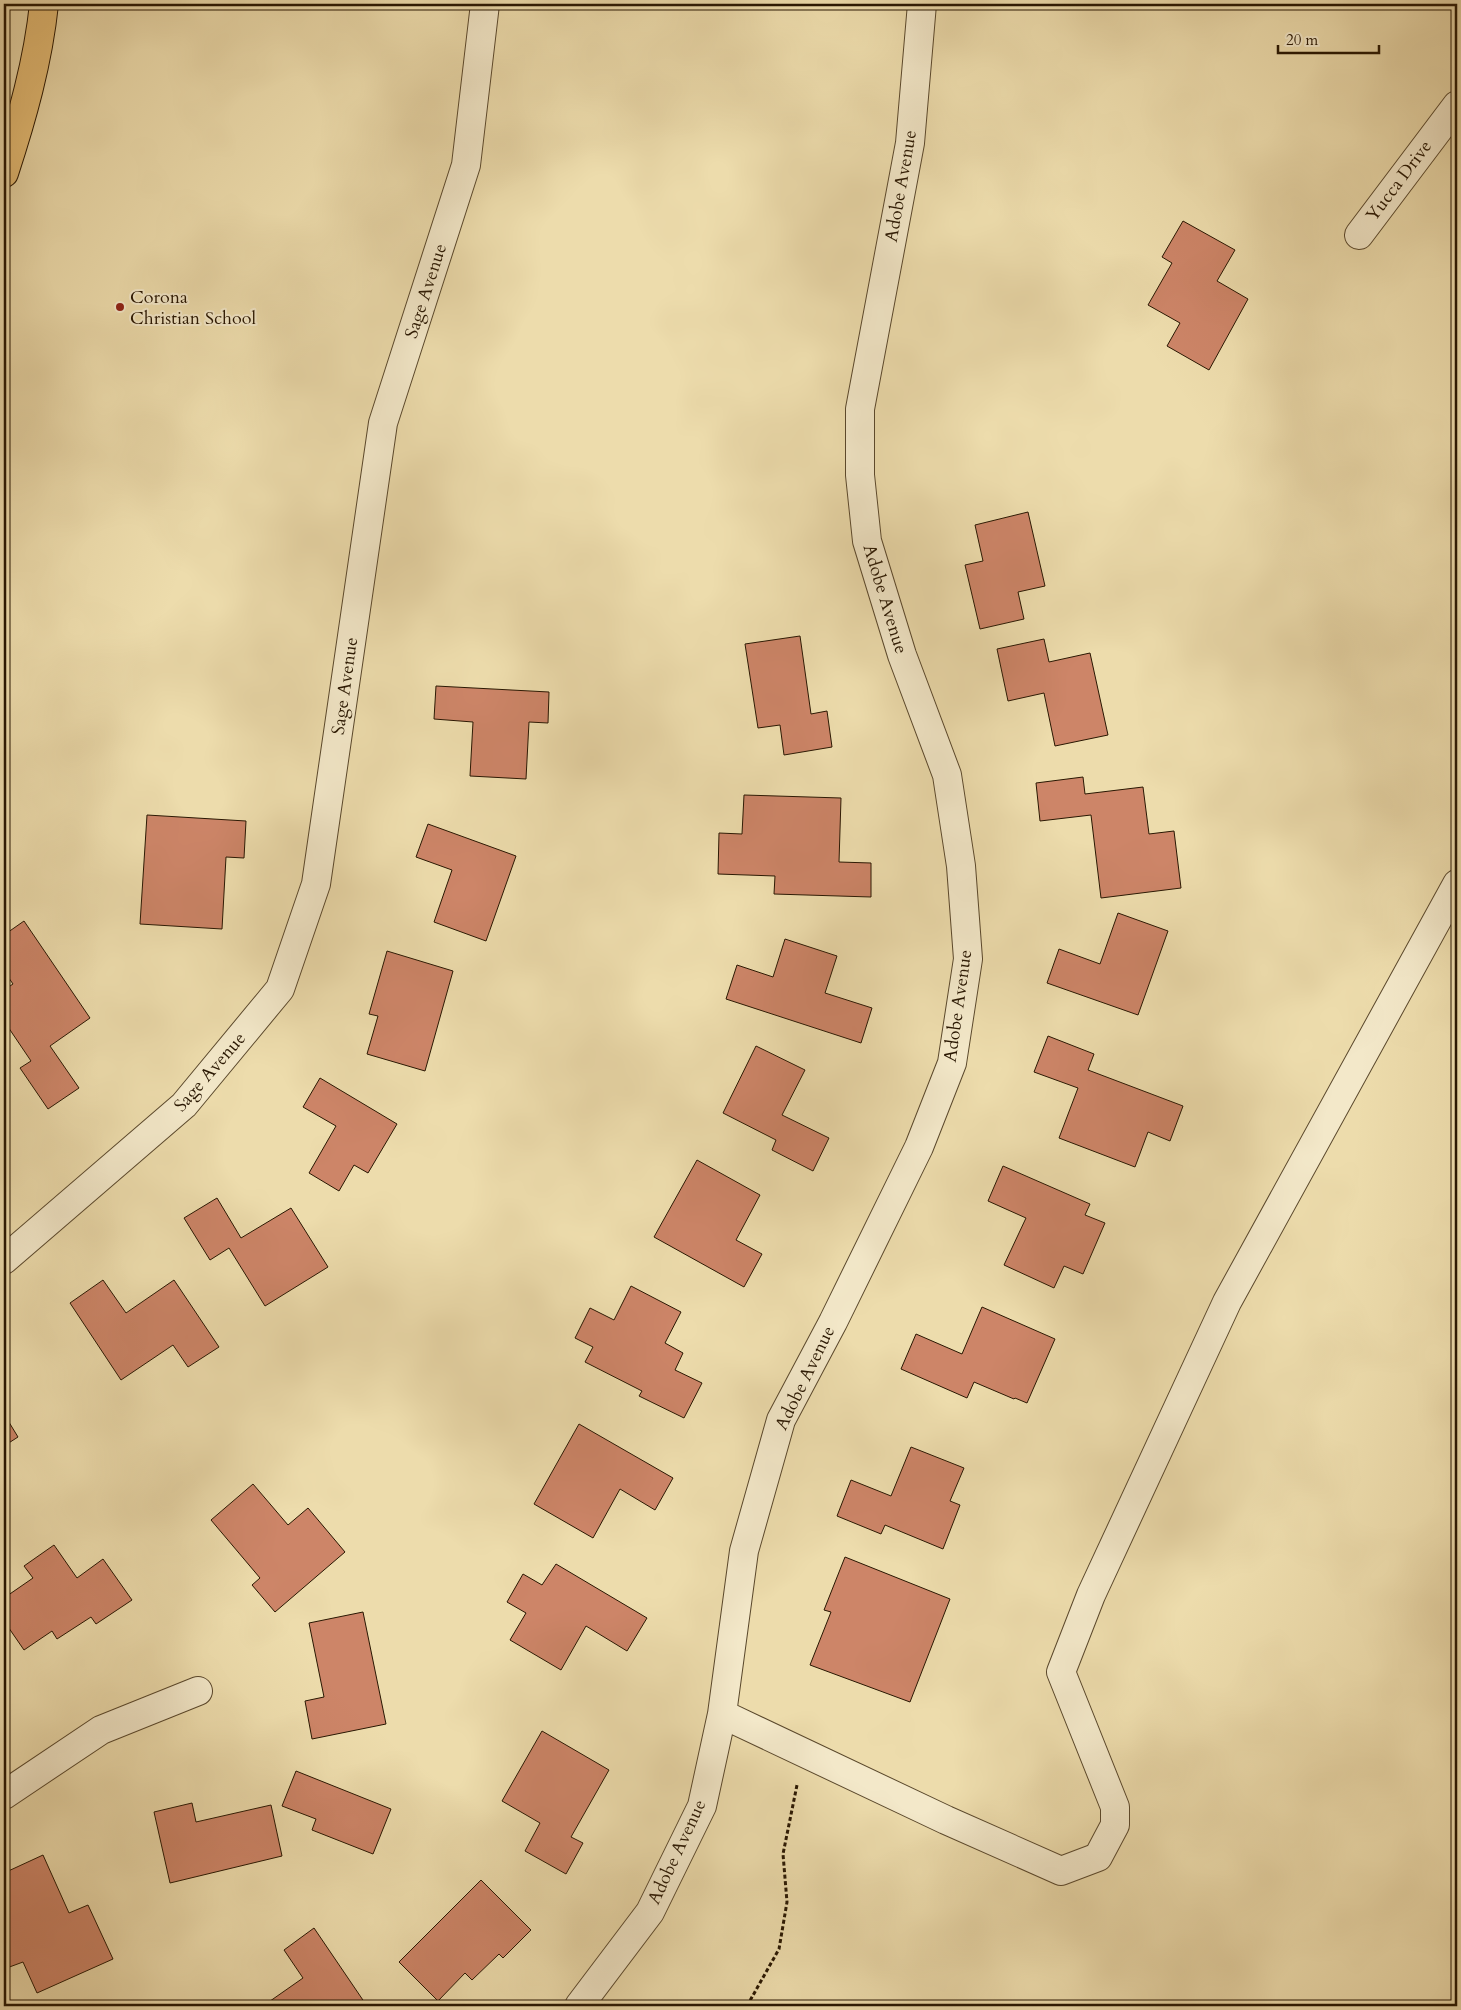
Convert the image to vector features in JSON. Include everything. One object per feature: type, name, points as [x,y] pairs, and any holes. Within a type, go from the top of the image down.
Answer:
[{"type":"main road","points":[[4,173],[24,108],[41,32],[44,4]]},
{"type":"street","name":"Sage Avenue","points":[[4,1260],[184,1105],[280,989],[316,884],[383,423],[466,165],[484,4]]},
{"type":"street","name":"Adobe Avenue","points":[[579,2006],[650,1912],[702,1806],[722,1714],[744,1551],[781,1420],[833,1322],[919,1147],[952,1063],[968,959],[961,866],[947,775],[902,656],[867,541],[860,475],[860,409],[910,143],[922,4]]},
{"type":"street","name":"Yucca Drive","points":[[1359,235],[1457,105]]},
{"type":"street","points":[[722,1714],[946,1820],[1061,1871],[1098,1857],[1114,1825],[1115,1807],[1061,1672],[1091,1595],[1227,1302],[1457,884]]},
{"type":"street","points":[[4,1795],[101,1730],[198,1691]]},
{"type":"path","points":[[747,2006],[779,1949],[787,1902],[783,1854],[804,1753]]},
{"type":"building","points":[[1183,221],[1235,250],[1217,281],[1248,299],[1209,370],[1167,346],[1180,323],[1148,305],[1172,263],[1162,257]]},
{"type":"building","points":[[1028,512],[1045,586],[1018,592],[1024,619],[980,629],[965,565],[983,561],[975,525]]},
{"type":"building","points":[[800,636],[811,714],[827,711],[832,747],[784,755],[780,725],[758,728],[745,644]]},
{"type":"building","points":[[1044,639],[1049,662],[1090,653],[1108,735],[1055,746],[1044,693],[1008,701],[997,649]]},
{"type":"building","points":[[436,686],[549,692],[548,723],[529,722],[526,779],[470,776],[473,722],[434,719]]},
{"type":"building","points":[[1083,777],[1085,794],[1143,787],[1149,834],[1174,831],[1181,888],[1101,898],[1091,815],[1040,821],[1036,783]]},
{"type":"building","points":[[744,795],[841,798],[839,862],[871,863],[871,897],[774,894],[775,876],[718,874],[719,833],[742,834]]},
{"type":"building","points":[[147,815],[246,821],[244,858],[226,857],[222,929],[140,924]]},
{"type":"building","points":[[428,824],[516,856],[486,941],[434,922],[452,870],[416,857]]},
{"type":"building","points":[[1118,913],[1168,931],[1138,1015],[1047,983],[1059,949],[1100,964]]},
{"type":"building","points":[[24,921],[90,1018],[50,1046],[79,1088],[48,1109],[20,1068],[31,1061],[4,1021],[4,990],[13,984],[4,971],[4,935]]},
{"type":"building","points":[[785,939],[837,956],[825,993],[872,1008],[861,1043],[726,999],[737,965],[773,977]]},
{"type":"building","points":[[387,951],[453,971],[425,1071],[367,1054],[378,1016],[369,1014]]},
{"type":"building","points":[[1048,1036],[1094,1054],[1088,1070],[1183,1106],[1170,1141],[1148,1132],[1135,1167],[1059,1138],[1078,1088],[1034,1072]]},
{"type":"building","points":[[756,1046],[805,1070],[782,1115],[829,1138],[813,1171],[772,1150],[776,1140],[723,1113]]},
{"type":"building","points":[[320,1078],[397,1124],[368,1173],[354,1165],[339,1191],[309,1173],[336,1126],[303,1107]]},
{"type":"building","points":[[697,1160],[760,1195],[736,1240],[762,1254],[744,1287],[654,1237]]},
{"type":"building","points":[[1003,1166],[1090,1204],[1085,1215],[1105,1223],[1083,1274],[1064,1266],[1054,1288],[1004,1265],[1026,1218],[988,1201]]},
{"type":"building","points":[[217,1198],[241,1238],[291,1208],[328,1267],[265,1306],[229,1248],[210,1260],[184,1218]]},
{"type":"building","points":[[103,1280],[126,1313],[174,1280],[219,1347],[188,1367],[173,1345],[121,1380],[70,1303]]},
{"type":"building","points":[[631,1286],[681,1312],[665,1343],[683,1353],[675,1370],[702,1383],[684,1418],[639,1396],[642,1391],[585,1362],[593,1347],[575,1338],[590,1308],[614,1320]]},
{"type":"building","points":[[982,1307],[1055,1339],[1027,1403],[974,1382],[967,1398],[901,1369],[916,1334],[962,1354]]},
{"type":"building","points":[[4,1414],[18,1437],[4,1446]]},
{"type":"building","points":[[579,1424],[673,1478],[655,1510],[620,1489],[593,1538],[534,1504]]},
{"type":"building","points":[[911,1447],[964,1468],[950,1501],[960,1505],[943,1549],[885,1525],[881,1534],[837,1516],[851,1480],[891,1496]]},
{"type":"building","points":[[253,1484],[288,1525],[308,1508],[345,1552],[275,1612],[252,1585],[260,1578],[211,1520]]},
{"type":"building","points":[[54,1545],[77,1578],[103,1559],[132,1600],[96,1624],[91,1617],[57,1639],[52,1631],[24,1650],[4,1621],[4,1598],[33,1578],[24,1566]]},
{"type":"building","points":[[845,1557],[950,1599],[910,1702],[810,1665],[831,1612],[824,1610]]},
{"type":"building","points":[[556,1564],[647,1618],[627,1651],[586,1626],[561,1670],[510,1640],[526,1613],[507,1602],[523,1574],[542,1585]]},
{"type":"building","points":[[363,1612],[386,1724],[312,1739],[305,1701],[324,1697],[309,1623]]},
{"type":"building","points":[[542,1731],[609,1770],[571,1837],[583,1843],[566,1874],[525,1851],[540,1823],[502,1801]]},
{"type":"building","points":[[296,1771],[391,1809],[373,1854],[312,1830],[316,1819],[282,1806]]},
{"type":"building","points":[[192,1803],[196,1822],[271,1805],[282,1856],[170,1883],[154,1812]]},
{"type":"building","points":[[43,1855],[69,1913],[88,1905],[113,1959],[37,1993],[23,1962],[4,1969],[4,1873]]},
{"type":"building","points":[[481,1880],[531,1930],[503,1958],[499,1954],[472,1980],[465,1973],[438,2001],[399,1962]]},
{"type":"building","points":[[314,1928],[367,2006],[263,2006],[303,1978],[284,1950]]},
{"type":"place","name":"Corona Christian School","points":[[120,307]]}]
